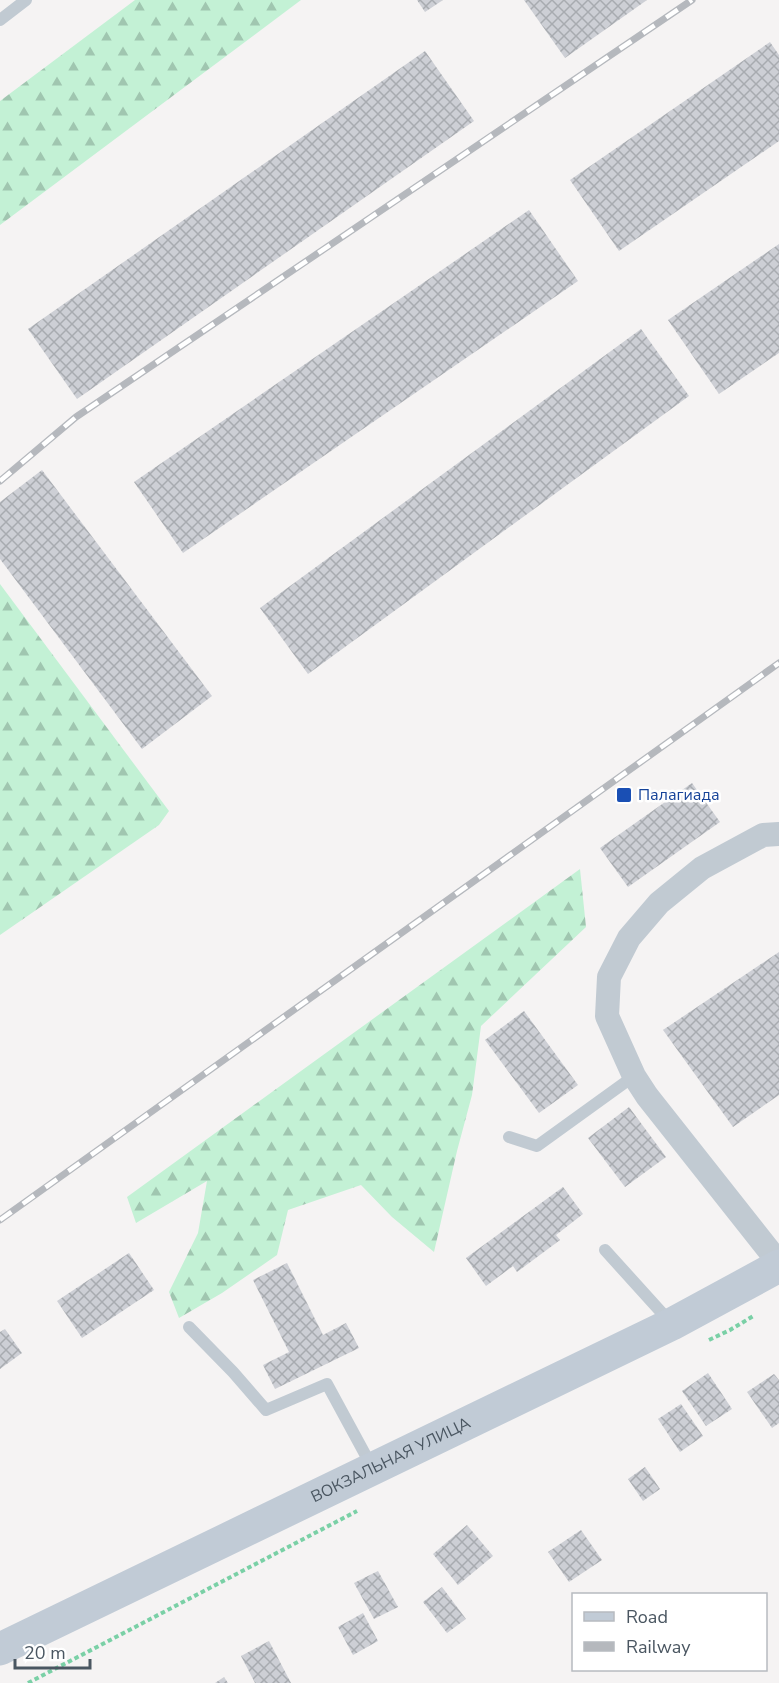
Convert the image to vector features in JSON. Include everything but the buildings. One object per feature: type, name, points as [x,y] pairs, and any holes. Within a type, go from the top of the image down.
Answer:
[{"type":"main road","name":"ВОКЗАЛЬНАЯ УЛИЦА","points":[[0,1649],[672,1324],[779,1264]]},
{"type":"street","points":[[779,834],[763,835],[702,868],[659,903],[629,938],[609,977],[607,1016],[634,1076],[647,1096],[779,1264]]},
{"type":"lane","points":[[0,20],[26,0]]},
{"type":"lane","points":[[509,1137],[537,1146],[634,1076]]},
{"type":"lane","points":[[605,1250],[672,1324]]},
{"type":"lane","points":[[189,1327],[266,1410],[327,1384],[372,1468]]},
{"type":"path","points":[[708,1340],[730,1330],[759,1312]]},
{"type":"path","points":[[28,1683],[362,1509]]},
{"type":"green space","points":[[135,0],[301,0],[0,225],[0,101]]},
{"type":"green space","points":[[0,584],[169,811],[159,825],[0,935]]},
{"type":"green space","points":[[580,869],[586,927],[481,1026],[472,1095],[434,1252],[392,1217],[361,1185],[288,1210],[277,1255],[222,1293],[179,1318],[169,1292],[198,1233],[207,1181],[136,1223],[127,1197]]},
{"type":"railway","points":[[0,481],[76,417],[692,0]]},
{"type":"railway","points":[[0,1220],[779,663]]},
{"type":"place","name":"Палагиада","points":[[624,795]]}]
